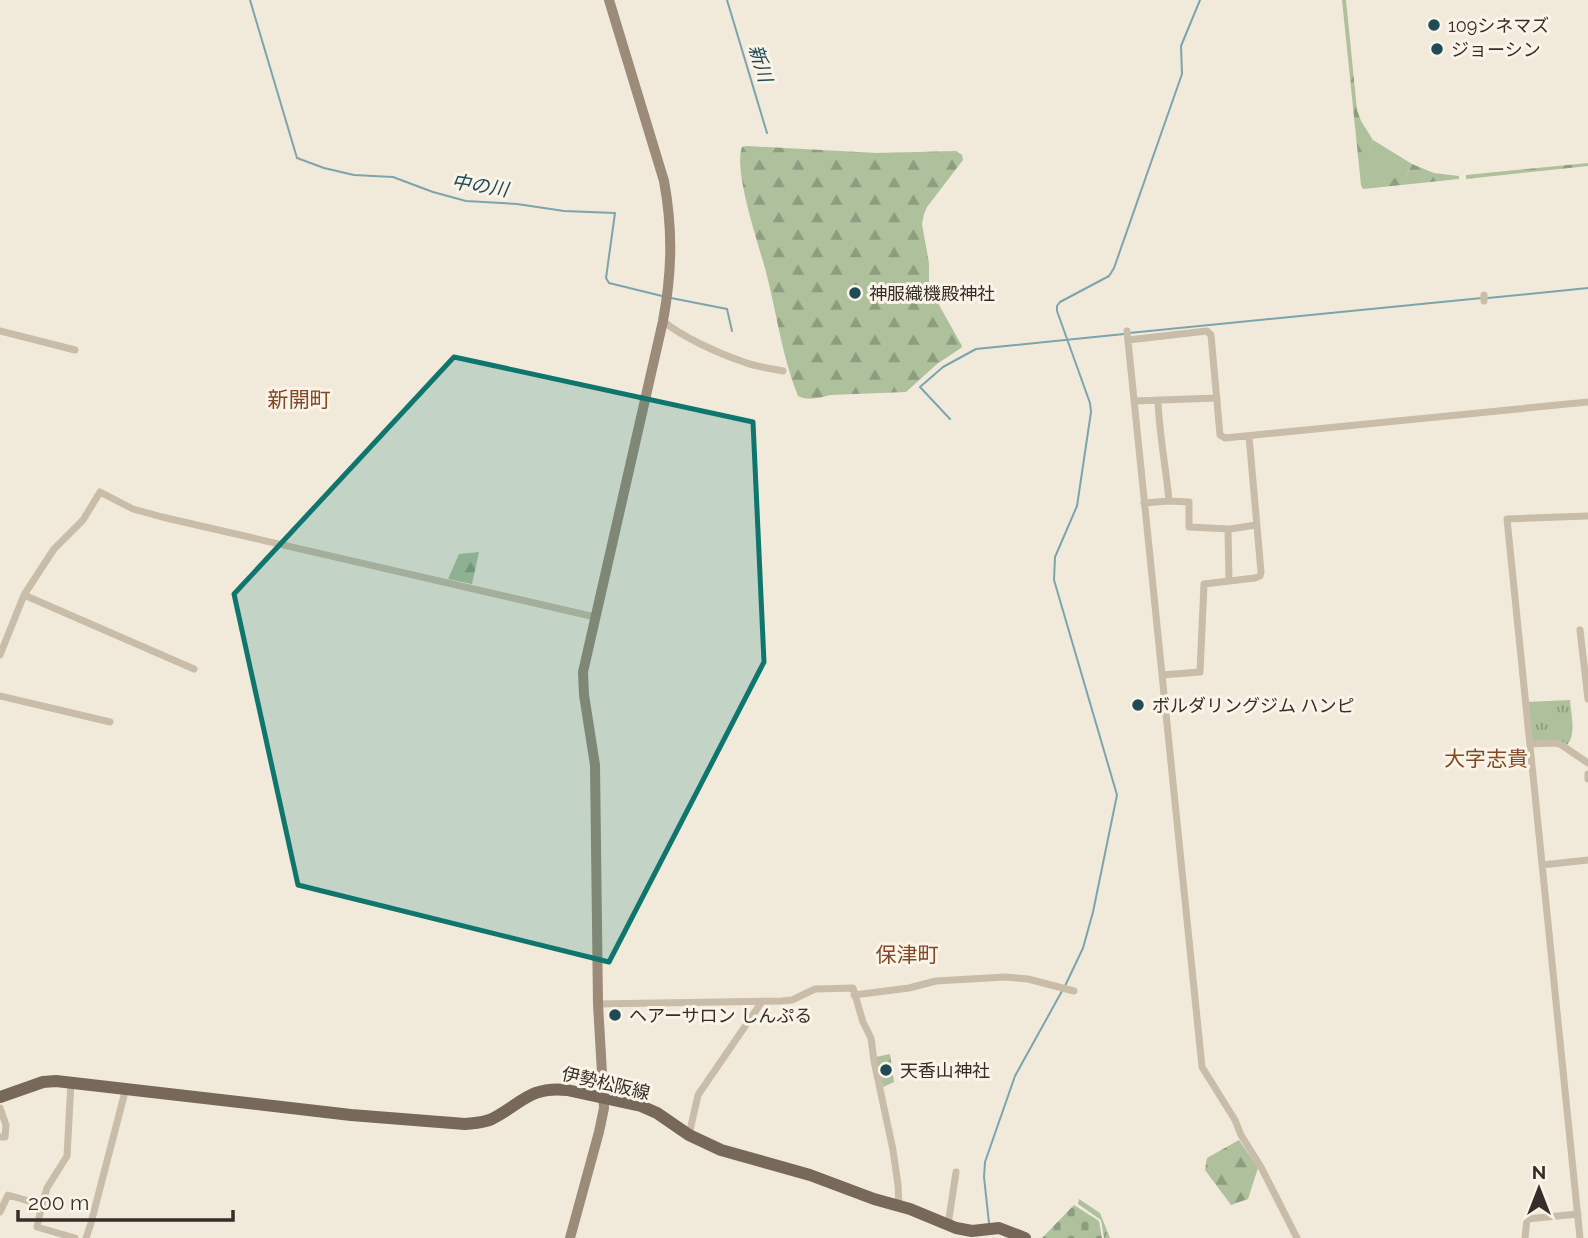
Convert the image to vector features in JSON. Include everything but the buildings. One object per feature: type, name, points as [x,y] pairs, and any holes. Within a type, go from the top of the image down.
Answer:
[{"type":"main road","name":"伊勢松阪線","points":[[0,1097],[43,1082],[71,1082],[351,1115],[453,1124],[480,1123],[532,1093],[554,1088],[628,1102],[657,1113],[688,1135],[721,1150],[810,1175],[948,1225],[965,1230],[1005,1230],[1025,1238]]},
{"type":"street","points":[[570,1238],[604,1108],[598,1003],[595,765],[583,679],[584,664],[663,321],[672,252],[664,181],[609,0]]},
{"type":"street","points":[[663,321],[700,343],[745,363],[783,371]]},
{"type":"street","points":[[0,331],[75,350]]},
{"type":"street","points":[[1297,1238],[1235,1119],[1202,1067],[1127,336],[1208,331],[1211,335],[1220,435],[1225,438],[1588,402]]},
{"type":"street","points":[[1134,401],[1217,398]]},
{"type":"street","points":[[1158,400],[1158,422],[1166,464],[1169,501]]},
{"type":"street","points":[[1162,675],[1200,672],[1204,584],[1255,579],[1260,576],[1248,436]]},
{"type":"street","points":[[0,653],[24,595],[54,549],[83,520],[100,492],[133,509],[162,517],[595,617]]},
{"type":"street","points":[[1144,503],[1189,502],[1189,527],[1228,529],[1256,525]]},
{"type":"street","points":[[1580,1238],[1507,519],[1588,516]]},
{"type":"street","points":[[1228,529],[1229,582]]},
{"type":"street","points":[[24,595],[194,669]]},
{"type":"street","points":[[1580,630],[1588,699]]},
{"type":"street","points":[[0,696],[110,722]]},
{"type":"street","points":[[1530,744],[1560,744],[1588,763]]},
{"type":"street","points":[[1542,866],[1588,860]]},
{"type":"street","points":[[854,995],[909,988],[936,981],[1009,977],[1067,989]]},
{"type":"street","points":[[598,1003],[761,1003],[793,1000],[815,989],[853,988],[863,1022],[871,1038],[893,1150],[899,1206]]},
{"type":"street","points":[[688,1135],[698,1095],[761,1003]]},
{"type":"street","points":[[71,1082],[67,1156],[47,1188],[37,1227],[75,1238]]},
{"type":"street","points":[[86,1238],[125,1088]]},
{"type":"street","points":[[0,1108],[6,1125],[5,1137],[0,1137]]},
{"type":"street","points":[[948,1225],[956,1172]]},
{"type":"street","points":[[0,1212],[8,1195],[42,1205]]},
{"type":"street","points":[[1525,1238],[1527,1219],[1578,1214]]},
{"type":"highlighted area","points":[[454,357],[753,422],[764,662],[609,962],[298,885],[234,594]]},
{"type":"green space","points":[[1342,0],[1346,0],[1357,110],[1373,140],[1368,148],[1405,178],[1412,164],[1434,173],[1459,176],[1459,179],[1363,189]]},
{"type":"green space","points":[[1373,140],[1412,164],[1405,178],[1376,179],[1370,176],[1368,148]]},
{"type":"green space","points":[[742,147],[877,153],[956,151],[962,155],[963,160],[927,207],[922,224],[929,263],[929,287],[961,348],[937,364],[906,392],[830,395],[810,399],[798,396],[784,351],[744,190],[740,158]]},
{"type":"green space","points":[[1588,163],[1588,166],[1466,179],[1466,175]]},
{"type":"green space","points":[[479,552],[472,584],[448,579],[459,554]]},
{"type":"green space","points":[[1570,700],[1572,731],[1566,746],[1531,742],[1527,702]]},
{"type":"green space","points":[[890,1054],[894,1082],[883,1087],[876,1057]]},
{"type":"green space","points":[[1239,1140],[1258,1168],[1248,1199],[1231,1205],[1205,1170],[1207,1158]]},
{"type":"green space","points":[[1079,1199],[1100,1213],[1110,1238],[1104,1238],[1101,1220],[1078,1204]]},
{"type":"green space","points":[[1074,1205],[1099,1221],[1102,1238],[1042,1238]]},
{"type":"waterway","name":"中の川","points":[[250,0],[297,158],[354,175],[393,177],[466,201],[517,204],[564,211],[615,213],[606,278],[609,283],[662,296]]},
{"type":"waterway","name":"新川","points":[[727,0],[767,133]]},
{"type":"waterway","points":[[1065,986],[1083,948],[1093,912],[1117,795],[1054,580],[1055,557],[1077,506],[1091,412],[1057,306],[1109,276],[1114,268],[1182,74],[1181,46],[1200,0]]},
{"type":"waterway","points":[[1488,298],[1588,288]]},
{"type":"waterway","name":"中の川","points":[[671,298],[727,309],[732,331]]},
{"type":"waterway","points":[[1129,333],[1482,298]]},
{"type":"waterway","points":[[950,419],[920,387],[943,367],[976,349],[1124,334]]},
{"type":"waterway","points":[[989,1223],[985,1162],[1015,1076],[1062,991]]},
{"type":"place","name":"109シネマズ","points":[[1434,25]]},
{"type":"place","name":"ジョーシン","points":[[1437,49]]},
{"type":"place","name":"神服織機殿神社","points":[[855,293]]},
{"type":"place","name":"ボルダリングジム ハンピ","points":[[1138,705]]},
{"type":"place","name":"ヘアーサロン しんぷる","points":[[615,1015]]},
{"type":"place","name":"天香山神社","points":[[886,1070]]},
{"type":"district","name":"新開町","points":[[299,399]]},
{"type":"district","name":"大字志貴","points":[[1486,758]]},
{"type":"district","name":"保津町","points":[[907,954]]}]
